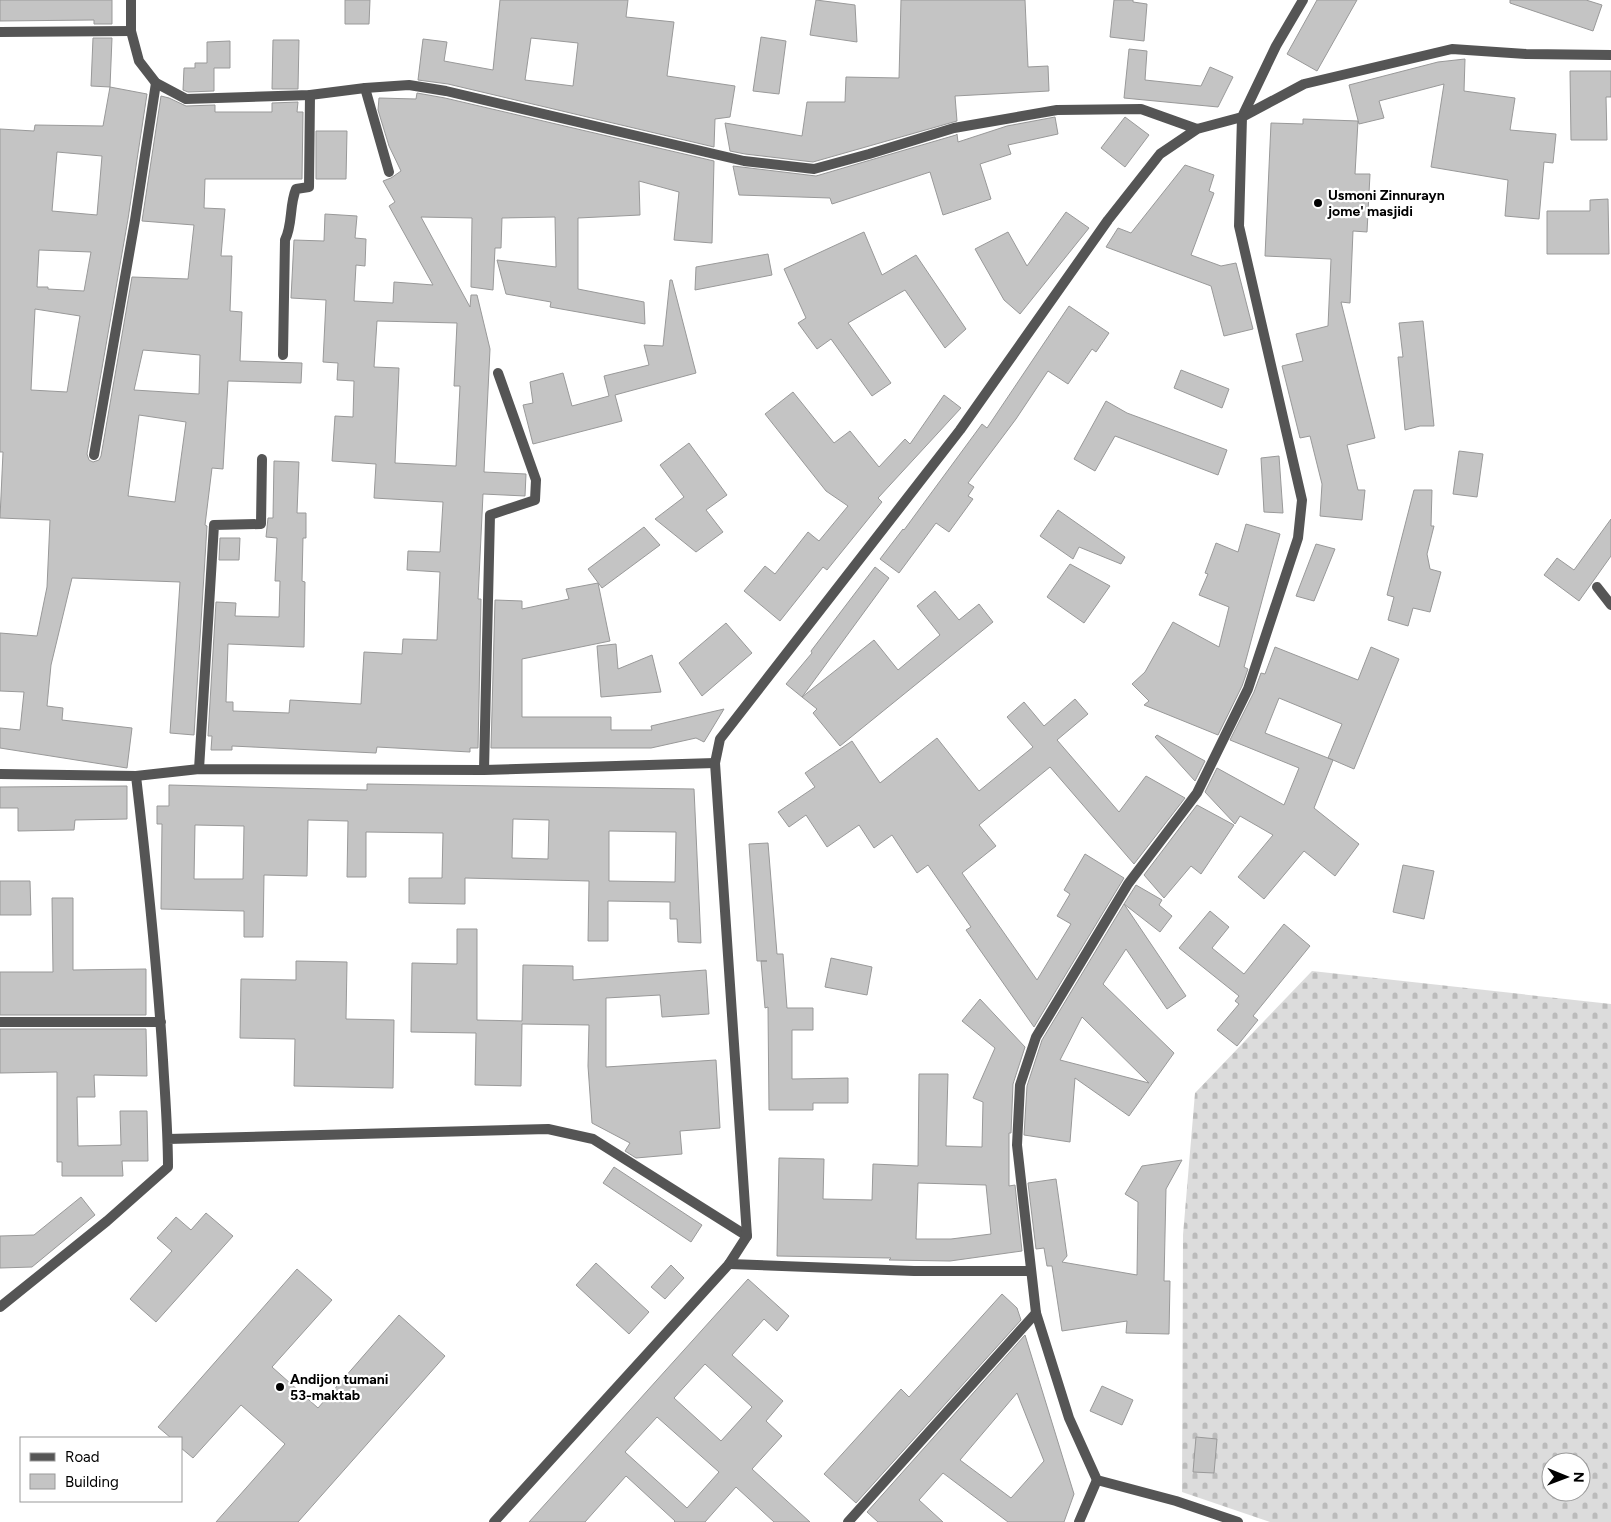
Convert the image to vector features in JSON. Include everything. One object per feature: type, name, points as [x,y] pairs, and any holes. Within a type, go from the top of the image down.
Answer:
[{"type":"street","points":[[131,0],[131,30],[139,61],[156,83],[186,99],[310,95],[409,85],[446,91],[744,162],[814,169],[954,128],[1057,110],[1141,109],[1197,129]]},
{"type":"street","points":[[1079,1522],[1097,1480],[1069,1418],[1036,1313],[1017,1145],[1020,1085],[1036,1037],[1128,884],[1197,793],[1248,690],[1298,538],[1302,500],[1238,226],[1242,117],[1276,46],[1303,0]]},
{"type":"street","points":[[0,32],[131,30]]},
{"type":"street","points":[[494,1522],[730,1264],[747,1236],[715,764],[720,739],[960,430],[1108,220],[1160,154],[1197,129],[1242,117],[1304,84],[1452,49],[1526,54],[1611,55]]},
{"type":"street","points":[[94,455],[156,83]]},
{"type":"street","points":[[365,88],[388,172]]},
{"type":"street","points":[[283,355],[285,240],[290,230],[293,198],[296,190],[309,187],[310,95]]},
{"type":"street","points":[[484,770],[490,515],[535,500],[536,480],[498,373]]},
{"type":"street","points":[[198,769],[214,525],[260,524],[262,458]]},
{"type":"street","points":[[1597,587],[1611,605]]},
{"type":"street","points":[[0,774],[136,776],[198,769],[484,770],[715,764]]},
{"type":"street","points":[[0,1307],[107,1221],[168,1167],[161,1022],[149,887],[136,776]]},
{"type":"street","points":[[0,1022],[161,1022]]},
{"type":"street","points":[[168,1139],[548,1129],[593,1139],[747,1236]]},
{"type":"street","points":[[730,1264],[914,1271],[1030,1271]]},
{"type":"street","points":[[848,1522],[1036,1313]]},
{"type":"street","points":[[1097,1480],[1176,1501],[1238,1522]]},
{"type":"green space","points":[[1312,971],[1611,1004],[1611,1522],[1270,1522],[1182,1492],[1183,1235],[1195,1093]]},
{"type":"building","points":[[0,0],[112,0],[112,24],[94,24],[94,20],[0,21]]},
{"type":"building","points":[[345,0],[370,0],[369,24],[345,24]]},
{"type":"building","points":[[500,0],[628,0],[626,17],[674,22],[667,76],[735,86],[730,117],[715,119],[714,147],[448,84],[418,80],[423,39],[447,42],[444,61],[493,70]],"holes":[[[531,38],[578,43],[573,86],[525,80]]]},
{"type":"building","points":[[816,0],[855,5],[857,42],[810,35]]},
{"type":"building","points":[[901,0],[1025,0],[1028,67],[1048,66],[1049,91],[955,96],[957,121],[813,162],[730,151],[725,123],[802,136],[807,102],[845,102],[846,77],[899,78]]},
{"type":"building","points":[[1114,0],[1133,0],[1133,2],[1147,4],[1144,41],[1110,37]]},
{"type":"building","points":[[1317,0],[1357,0],[1317,71],[1287,54]]},
{"type":"building","points":[[1510,0],[1586,0],[1602,5],[1593,31],[1510,3]]},
{"type":"building","points":[[761,37],[786,41],[779,94],[753,91]]},
{"type":"building","points":[[93,38],[112,38],[110,87],[91,86]]},
{"type":"building","points":[[273,40],[299,40],[298,89],[272,89]]},
{"type":"building","points":[[230,41],[230,68],[214,68],[214,91],[188,92],[183,90],[184,68],[195,68],[195,63],[207,63],[207,42]]},
{"type":"building","points":[[1129,49],[1147,51],[1145,80],[1201,86],[1210,67],[1233,77],[1218,107],[1124,98]]},
{"type":"building","points":[[1465,59],[1464,91],[1515,98],[1510,130],[1556,134],[1553,163],[1544,162],[1539,219],[1505,216],[1508,180],[1431,167],[1444,84],[1379,101],[1384,118],[1359,124],[1349,85],[1438,62]]},
{"type":"building","points":[[1570,71],[1611,71],[1611,97],[1606,97],[1607,140],[1571,140]]},
{"type":"building","points":[[110,87],[147,94],[128,219],[87,454],[89,460],[93,462],[99,460],[101,456],[132,277],[188,279],[194,225],[142,221],[161,96],[186,106],[215,105],[215,112],[272,112],[272,103],[298,102],[297,112],[303,112],[302,179],[205,179],[204,208],[225,209],[221,256],[232,256],[230,311],[242,312],[240,361],[302,363],[301,383],[228,381],[223,469],[212,468],[205,525],[207,526],[194,735],[170,733],[180,582],[72,578],[51,665],[47,706],[63,708],[62,720],[132,728],[127,768],[0,748],[0,728],[20,730],[24,692],[0,691],[0,633],[37,636],[47,587],[50,520],[0,518],[3,452],[0,452],[0,129],[34,131],[35,125],[103,126]],"holes":[[[57,152],[102,156],[97,215],[52,211]],[[39,250],[91,252],[84,291],[37,287]],[[35,309],[80,316],[67,392],[31,390]],[[143,350],[200,355],[199,394],[134,390]],[[139,415],[186,422],[175,502],[128,496]]]},
{"type":"building","points":[[417,93],[445,98],[714,161],[712,243],[674,240],[679,192],[639,181],[640,215],[578,218],[578,289],[644,302],[645,324],[550,307],[551,302],[506,294],[497,260],[556,267],[555,217],[502,218],[501,248],[495,248],[493,290],[471,287],[472,218],[421,217],[470,307],[471,295],[477,295],[490,349],[484,472],[526,474],[525,496],[483,494],[478,599],[481,599],[478,748],[470,748],[470,752],[377,747],[376,753],[232,746],[232,750],[211,750],[212,736],[208,736],[216,602],[236,603],[235,616],[279,617],[280,581],[275,581],[277,538],[266,537],[268,518],[273,518],[274,461],[299,462],[297,513],[306,513],[306,538],[303,538],[302,581],[305,582],[304,647],[228,644],[226,702],[233,702],[233,711],[289,713],[290,700],[361,704],[364,652],[402,654],[403,639],[437,640],[440,572],[407,570],[408,551],[440,552],[443,502],[374,498],[376,464],[332,461],[335,416],[353,417],[354,381],[337,380],[338,363],[323,362],[326,300],[291,298],[294,240],[324,241],[325,214],[357,216],[355,238],[366,239],[365,266],[356,265],[354,301],[393,303],[394,282],[433,285],[389,206],[395,202],[383,181],[401,171],[389,146],[378,110],[379,98],[416,99]],"holes":[[[377,321],[457,323],[454,386],[460,386],[456,466],[395,463],[399,368],[374,367]]]},
{"type":"building","points":[[1055,117],[1058,134],[1008,145],[1011,154],[980,164],[991,199],[943,215],[930,172],[832,204],[830,198],[739,195],[733,166],[816,176],[957,134],[958,142],[1007,126]]},
{"type":"building","points":[[1125,117],[1149,135],[1125,167],[1101,148]]},
{"type":"building","points":[[1303,119],[1358,121],[1355,174],[1370,174],[1367,232],[1353,231],[1350,303],[1341,302],[1375,438],[1347,445],[1358,490],[1365,490],[1362,520],[1320,516],[1322,484],[1310,436],[1300,438],[1282,366],[1303,361],[1296,334],[1328,326],[1331,259],[1265,256],[1271,123],[1303,124]]},
{"type":"building","points":[[316,131],[347,131],[346,179],[316,179]]},
{"type":"building","points":[[1185,165],[1214,175],[1209,191],[1214,193],[1191,255],[1221,266],[1236,263],[1253,329],[1224,336],[1211,286],[1106,247],[1118,228],[1131,233]]},
{"type":"building","points":[[1608,199],[1609,254],[1547,254],[1547,211],[1590,211],[1590,200]]},
{"type":"building","points":[[1066,212],[1089,228],[1020,314],[1004,300],[975,249],[1008,232],[1027,266]]},
{"type":"building","points":[[864,232],[882,275],[916,255],[966,329],[945,348],[905,290],[848,323],[891,383],[872,396],[831,339],[817,349],[798,323],[806,318],[784,269]]},
{"type":"building","points":[[768,254],[772,275],[695,290],[696,267]]},
{"type":"building","points":[[670,280],[672,280],[696,373],[615,395],[622,421],[533,444],[523,405],[533,403],[530,382],[563,373],[572,406],[609,396],[604,376],[649,365],[644,345],[663,346]]},
{"type":"building","points":[[1069,306],[1109,333],[1096,352],[1092,349],[1068,384],[1048,371],[1016,419],[968,483],[974,487],[968,496],[973,499],[949,532],[936,523],[899,573],[880,559],[904,530],[982,424],[987,428]]},
{"type":"building","points":[[1423,321],[1434,426],[1420,426],[1405,430],[1398,357],[1403,357],[1399,323]]},
{"type":"building","points":[[1181,370],[1229,389],[1222,408],[1174,388]]},
{"type":"building","points":[[793,392],[834,443],[850,431],[879,467],[905,439],[910,444],[944,395],[961,408],[878,498],[882,502],[827,570],[823,567],[780,621],[744,591],[765,566],[775,574],[808,532],[819,541],[848,506],[826,491],[765,414]]},
{"type":"building","points":[[1106,401],[1127,413],[1227,450],[1218,475],[1115,436],[1095,471],[1074,459]]},
{"type":"building","points":[[689,443],[727,495],[706,510],[723,532],[696,552],[655,519],[684,497],[660,465]]},
{"type":"building","points":[[1459,451],[1483,454],[1477,497],[1453,494]]},
{"type":"building","points":[[1279,456],[1283,513],[1264,512],[1261,458]]},
{"type":"building","points":[[1414,490],[1432,490],[1431,526],[1434,526],[1427,554],[1430,569],[1441,572],[1430,612],[1413,608],[1408,626],[1388,620],[1394,597],[1387,595]]},
{"type":"building","points":[[1058,510],[1125,557],[1121,564],[1079,547],[1073,559],[1040,536]]},
{"type":"building","points":[[1611,519],[1611,556],[1579,601],[1544,575],[1557,558],[1574,570]]},
{"type":"building","points":[[1246,524],[1280,534],[1244,667],[1248,669],[1242,686],[1218,735],[1144,705],[1149,701],[1132,684],[1145,672],[1173,622],[1219,647],[1229,607],[1199,595],[1208,574],[1205,573],[1216,543],[1238,552]]},
{"type":"building","points":[[644,527],[660,545],[602,588],[588,569]]},
{"type":"building","points":[[220,538],[240,538],[239,560],[219,560]]},
{"type":"building","points":[[1316,544],[1335,549],[1314,601],[1296,596]]},
{"type":"building","points":[[1070,564],[1110,586],[1084,623],[1047,597]]},
{"type":"building","points":[[875,567],[889,578],[802,697],[786,684],[812,653],[811,651]]},
{"type":"building","points":[[598,583],[610,641],[522,659],[522,717],[611,717],[611,730],[652,730],[651,726],[724,709],[704,742],[696,738],[651,748],[491,748],[495,600],[522,601],[522,609],[569,599],[566,589]]},
{"type":"building","points":[[935,591],[959,620],[979,604],[993,622],[840,746],[813,713],[817,709],[802,697],[874,640],[898,670],[940,635],[917,606]]},
{"type":"building","points":[[726,623],[752,653],[702,696],[679,663]]},
{"type":"building","points":[[616,644],[618,669],[652,655],[661,692],[601,697],[597,646]]},
{"type":"building","points":[[1275,647],[1358,680],[1371,647],[1399,659],[1354,769],[1333,760],[1314,808],[1359,844],[1335,876],[1304,851],[1264,899],[1238,877],[1273,835],[1240,816],[1235,824],[1205,792],[1217,768],[1284,805],[1299,768],[1230,740],[1254,692],[1261,673],[1265,674]],"holes":[[[1279,698],[1342,724],[1328,758],[1333,760],[1265,733]]]},
{"type":"building","points":[[1075,699],[1088,714],[1057,740],[1119,812],[1146,776],[1185,798],[1134,864],[1050,767],[979,825],[996,846],[962,873],[1037,980],[1071,924],[1057,916],[1070,894],[1064,890],[1085,854],[1124,878],[1034,1027],[966,930],[971,927],[928,865],[917,873],[892,835],[874,848],[859,825],[827,847],[806,815],[789,827],[778,812],[815,787],[805,773],[852,741],[880,783],[937,738],[979,791],[1033,747],[1007,717],[1024,702],[1044,726]]},
{"type":"building","points":[[1157,735],[1205,761],[1195,781],[1155,737]]},
{"type":"building","points":[[367,784],[694,789],[701,943],[678,942],[677,919],[670,919],[670,902],[608,901],[608,941],[588,941],[589,881],[465,878],[465,904],[409,903],[409,878],[442,878],[443,833],[366,832],[366,877],[347,877],[348,821],[308,820],[307,876],[264,875],[263,937],[244,937],[244,911],[161,909],[162,824],[157,824],[157,806],[169,806],[169,785],[367,790]],"holes":[[[513,819],[549,820],[548,859],[512,858]],[[195,825],[244,826],[243,879],[194,879]],[[609,831],[676,832],[675,882],[609,881]]]},
{"type":"building","points":[[127,786],[127,819],[75,820],[74,830],[18,831],[18,808],[0,808],[0,787]]},
{"type":"building","points":[[1197,805],[1234,825],[1201,874],[1191,866],[1164,898],[1144,875]]},
{"type":"building","points":[[768,843],[777,954],[783,954],[787,1008],[813,1008],[813,1030],[792,1030],[792,1079],[848,1078],[848,1103],[813,1103],[813,1110],[769,1110],[768,1007],[765,1008],[761,961],[757,961],[749,844]]},
{"type":"building","points":[[1403,865],[1434,871],[1424,919],[1393,912]]},
{"type":"building","points":[[0,881],[30,881],[31,915],[0,915]]},
{"type":"building","points":[[1136,885],[1162,900],[1159,905],[1172,916],[1160,932],[1124,904]]},
{"type":"building","points":[[52,898],[73,898],[73,970],[146,969],[146,1015],[0,1015],[0,972],[53,972]]},
{"type":"building","points":[[1124,904],[1186,996],[1167,1009],[1126,949],[1103,984],[1174,1053],[1129,1116],[1075,1078],[1070,1142],[1024,1135],[1027,1086],[1042,1040]],"holes":[[[1082,1017],[1149,1083],[1060,1060]]]},
{"type":"building","points":[[1210,911],[1229,927],[1212,948],[1244,974],[1284,924],[1310,946],[1253,1016],[1258,1020],[1237,1046],[1217,1030],[1239,1004],[1235,1001],[1239,996],[1179,948]]},
{"type":"building","points":[[457,929],[477,929],[477,1020],[522,1021],[523,965],[573,966],[573,980],[706,970],[709,1014],[662,1017],[660,995],[606,998],[606,1067],[716,1060],[720,1128],[680,1131],[682,1154],[636,1158],[625,1151],[630,1143],[592,1123],[588,1066],[589,1025],[522,1024],[521,1086],[475,1085],[476,1033],[411,1032],[412,963],[457,964]]},
{"type":"building","points":[[831,958],[872,967],[867,995],[825,987]]},
{"type":"building","points":[[296,961],[347,962],[346,1019],[394,1020],[393,1088],[294,1086],[295,1039],[240,1038],[241,979],[296,980]]},
{"type":"building","points":[[980,999],[1025,1047],[1013,1084],[1011,1133],[1009,1133],[1009,1186],[1015,1185],[1022,1251],[950,1261],[777,1256],[779,1158],[824,1159],[823,1199],[872,1200],[873,1164],[918,1166],[919,1074],[948,1074],[946,1146],[982,1147],[983,1102],[973,1098],[995,1048],[962,1021]],"holes":[[[918,1183],[986,1185],[991,1234],[951,1239],[916,1239]]]},
{"type":"building","points":[[0,1029],[146,1029],[147,1076],[94,1075],[95,1097],[77,1097],[78,1146],[121,1145],[120,1111],[147,1111],[148,1161],[122,1161],[123,1176],[62,1176],[62,1162],[57,1162],[57,1072],[0,1073]]},
{"type":"building","points":[[1182,1160],[1166,1189],[1164,1281],[1170,1281],[1169,1334],[1126,1333],[1127,1321],[1062,1331],[1052,1266],[1047,1266],[1044,1248],[1036,1249],[1028,1183],[1056,1179],[1067,1256],[1062,1262],[1137,1275],[1138,1202],[1125,1194],[1142,1166]]},
{"type":"building","points":[[614,1167],[702,1225],[691,1242],[603,1183]]},
{"type":"building","points":[[81,1197],[95,1215],[32,1267],[0,1268],[0,1236],[34,1235]]},
{"type":"building","points":[[206,1213],[233,1236],[156,1322],[130,1299],[172,1251],[157,1238],[176,1217],[191,1230]]},
{"type":"building","points":[[596,1263],[649,1312],[629,1334],[576,1285]]},
{"type":"building","points":[[671,1265],[684,1278],[665,1299],[651,1287]]},
{"type":"building","points":[[297,1269],[332,1300],[272,1367],[318,1408],[399,1315],[445,1356],[298,1522],[216,1522],[285,1444],[241,1405],[193,1458],[182,1449],[182,1437],[170,1437],[158,1427]]},
{"type":"building","points":[[748,1279],[789,1316],[777,1331],[764,1319],[732,1355],[783,1401],[766,1421],[782,1436],[752,1469],[810,1522],[774,1522],[736,1487],[705,1522],[674,1522],[626,1476],[585,1522],[529,1522]],"holes":[[[705,1364],[752,1407],[721,1441],[674,1398]],[[657,1417],[719,1472],[687,1508],[625,1452]]]},
{"type":"building","points":[[1002,1294],[1017,1308],[1021,1320],[856,1503],[824,1474],[901,1389],[909,1397]]},
{"type":"building","points":[[1025,1335],[1074,1494],[1064,1522],[1008,1522],[943,1473],[919,1500],[943,1522],[878,1522],[867,1512]],"holes":[[[1017,1393],[1044,1461],[1011,1498],[960,1460]]]},
{"type":"building","points":[[1102,1386],[1133,1400],[1122,1425],[1090,1411]]},
{"type":"building","points":[[1196,1437],[1217,1439],[1214,1473],[1193,1472]]},
{"type":"place","name":"Usmoni Zinnurayn jome' masjidi","points":[[1318,203]]},
{"type":"place","name":"Andijon tumani 53-maktab","points":[[280,1387]]}]
